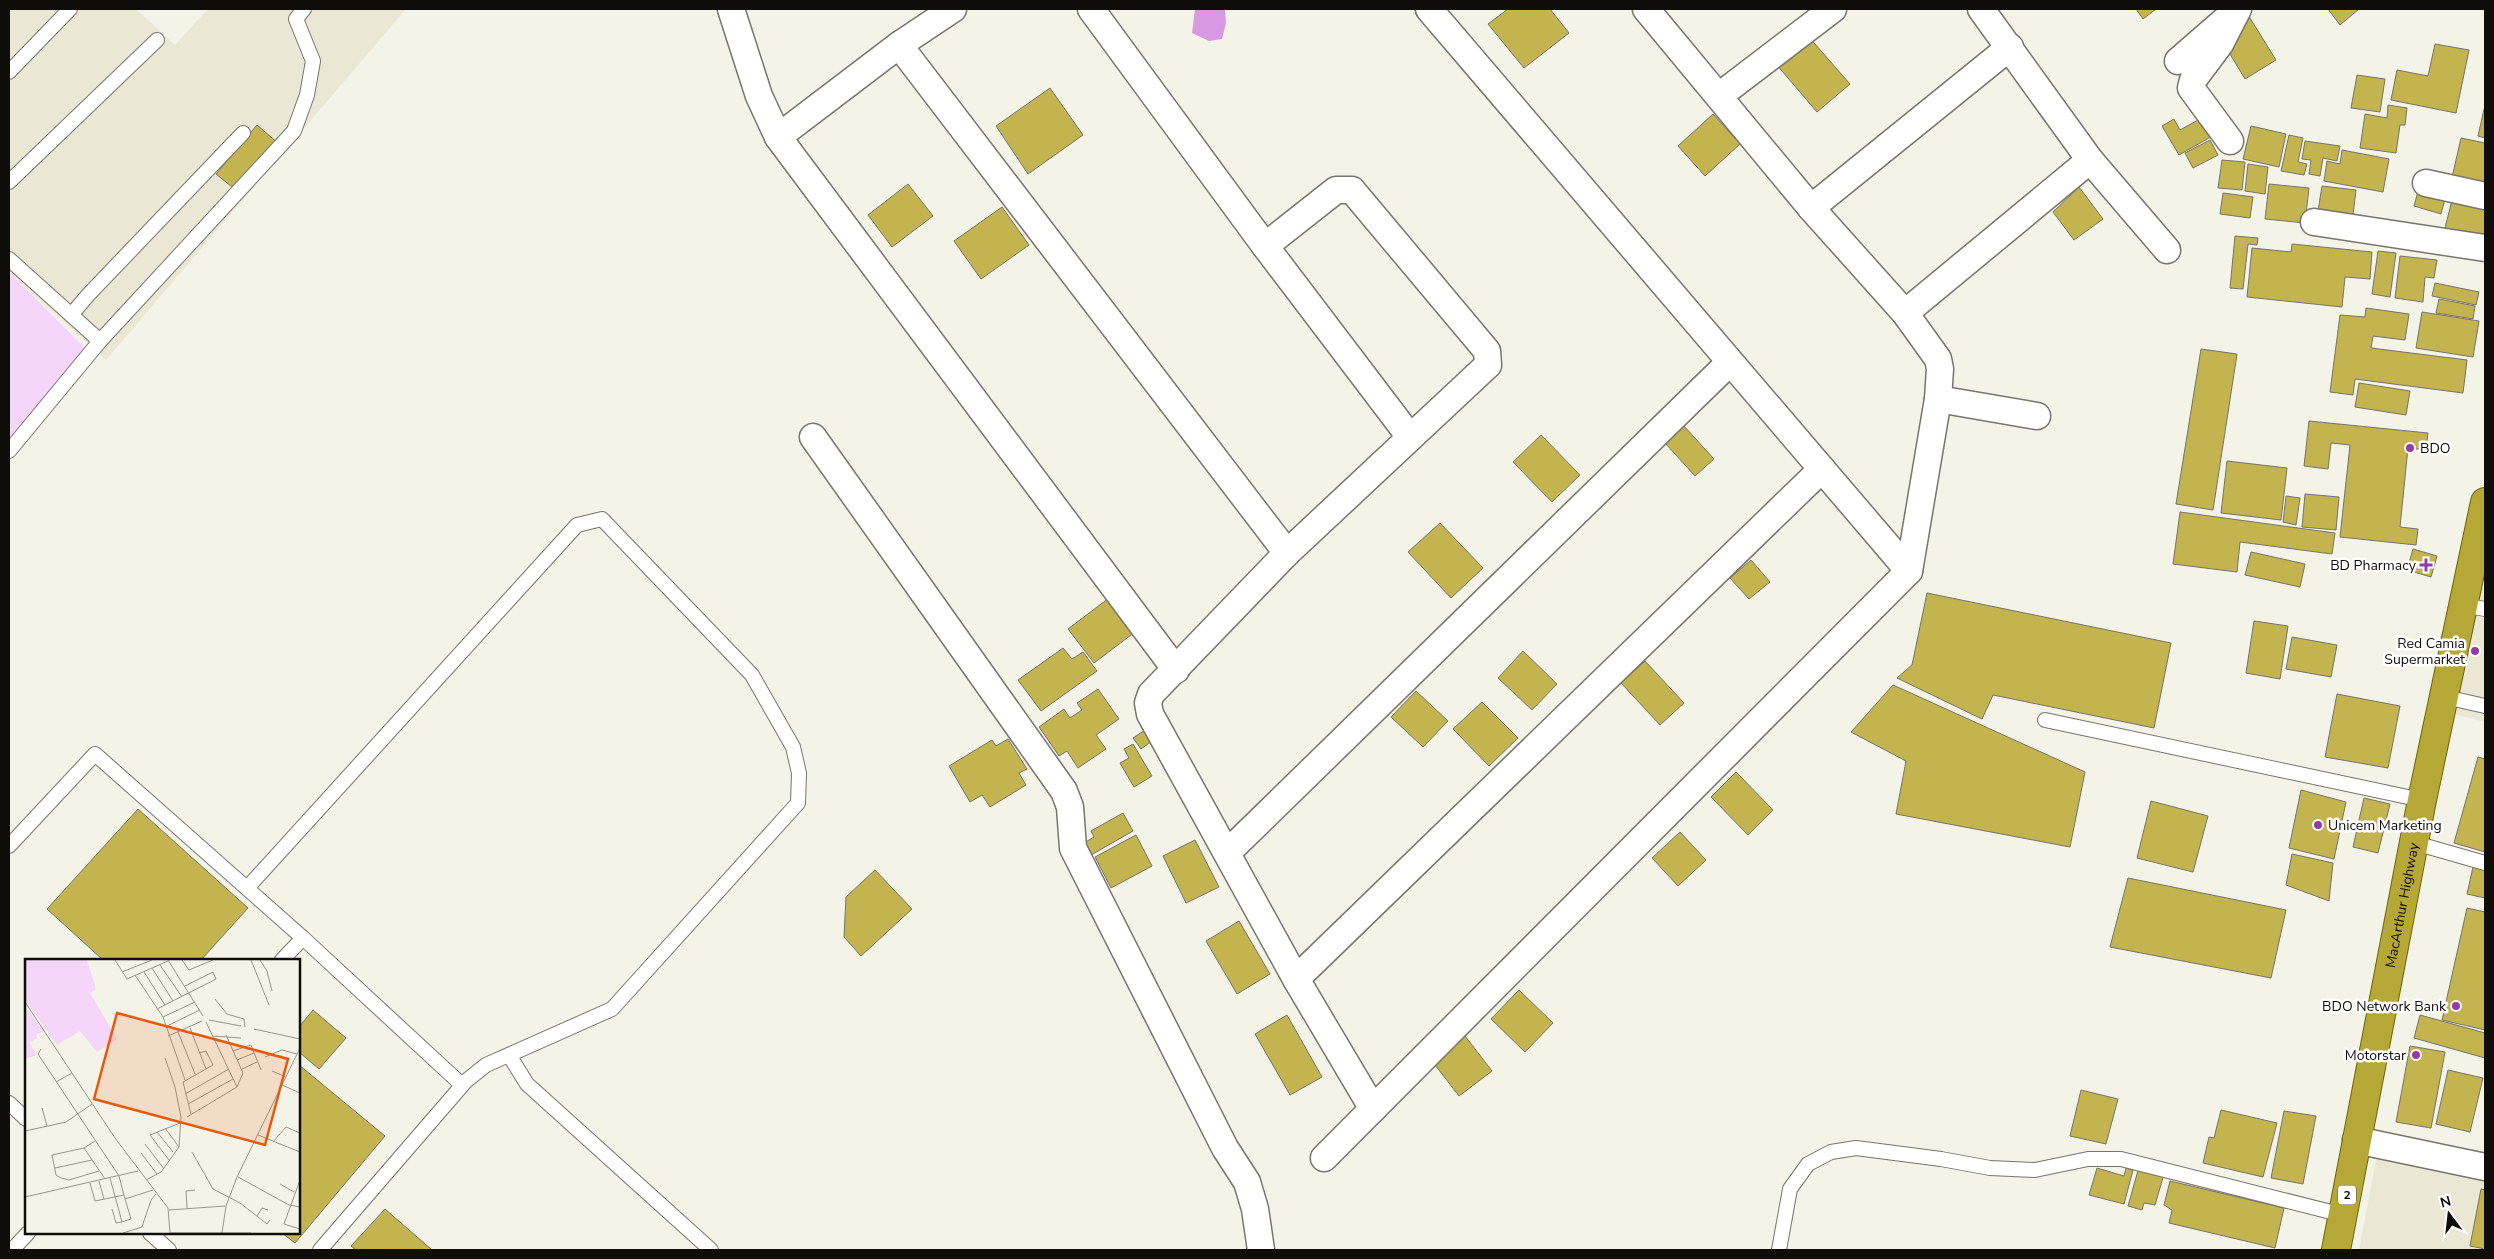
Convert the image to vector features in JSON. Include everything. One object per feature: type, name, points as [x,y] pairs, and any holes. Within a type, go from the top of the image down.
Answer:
[{"type":"highway","name":"MacArthur Highway","points":[[2336,1250],[2422,800],[2445,697],[2474,607],[2485,502]]},
{"type":"street","points":[[731,9],[758,96],[778,137],[1176,670]]},
{"type":"street","points":[[778,137],[900,45],[953,9]]},
{"type":"street","points":[[1091,9],[1265,246],[1410,437]]},
{"type":"street","points":[[1429,9],[1909,571]]},
{"type":"street","points":[[1324,1158],[1909,571],[1938,399],[1940,369],[1938,359],[1905,313],[1811,208],[1646,9]]},
{"type":"street","points":[[1719,96],[1833,9]]},
{"type":"street","points":[[1981,9],[2010,46],[2090,160],[2167,250]]},
{"type":"street","points":[[2178,61],[2238,9]]},
{"type":"street","points":[[2230,141],[2192,88],[2192,80],[2220,44],[2238,9]]},
{"type":"street","points":[[900,45],[1288,553]]},
{"type":"street","points":[[1811,208],[2010,46]]},
{"type":"street","points":[[1905,313],[2090,160]]},
{"type":"street","points":[[2426,183],[2485,196]]},
{"type":"street","points":[[1265,246],[1336,190],[1352,190],[1487,351],[1488,365],[1288,553],[1151,694],[1148,703],[1150,714],[1296,979],[1373,1109]]},
{"type":"street","points":[[2314,222],[2485,248]]},
{"type":"street","points":[[1227,853],[1730,362]]},
{"type":"street","points":[[1938,399],[2037,416]]},
{"type":"street","points":[[813,437],[1064,792],[1070,806],[1073,848],[1215,1130],[1247,1182],[1255,1208],[1261,1250]]},
{"type":"street","points":[[1296,979],[1822,469]]},
{"type":"street","points":[[2356,1140],[2485,1167]]},
{"type":"lane","points":[[9,72],[70,9]]},
{"type":"lane","points":[[9,451],[100,341],[294,131],[307,95],[313,62],[296,19],[304,9]]},
{"type":"lane","points":[[9,182],[157,40]]},
{"type":"lane","points":[[71,315],[243,133]]},
{"type":"lane","points":[[9,259],[100,341]]},
{"type":"lane","points":[[247,888],[577,525],[602,519],[752,675],[793,746],[799,773],[798,803],[612,1009],[486,1065],[462,1085],[320,1250]]},
{"type":"lane","points":[[2445,697],[2485,706]]},
{"type":"lane","points":[[2045,720],[2422,800]]},
{"type":"lane","points":[[9,846],[95,754],[303,938],[462,1085]]},
{"type":"lane","points":[[2415,843],[2485,863]]},
{"type":"lane","points":[[283,959],[303,938]]},
{"type":"lane","points":[[509,1055],[527,1084],[711,1250]]},
{"type":"lane","points":[[9,1103],[25,1118]]},
{"type":"lane","points":[[1779,1250],[1790,1189],[1808,1164],[1832,1152],[1856,1148],[1941,1159],[1990,1168],[2035,1170],[2088,1159],[2121,1159],[2343,1215]]},
{"type":"lane","points":[[12,1250],[27,1234]]},
{"type":"lane","points":[[151,1234],[169,1250]]},
{"type":"shaded area","points":[[9,9],[136,9],[175,45],[208,9],[406,9],[106,360],[9,272]]},
{"type":"shaded area","points":[[1195,9],[1225,9],[1226,23],[1222,39],[1209,41],[1192,33]]},
{"type":"shaded area","points":[[9,272],[89,352],[9,444]]},
{"type":"shaded area","name":"Red Camia Supermarket","points":[[2480,588],[2485,589],[2485,722],[2449,713]]},
{"type":"shaded area","points":[[2377,1155],[2485,1178],[2485,1250],[2359,1250]]},
{"type":"building","points":[[1508,9],[1550,9],[1569,33],[1524,68],[1488,24]]},
{"type":"building","points":[[2136,9],[2156,9],[2143,19]]},
{"type":"building","points":[[2328,9],[2359,9],[2340,25]]},
{"type":"building","points":[[2250,18],[2276,60],[2245,79],[2224,44],[2230,31]]},
{"type":"building","points":[[1808,36],[1850,84],[1817,112],[1776,64]]},
{"type":"building","points":[[2435,44],[2469,50],[2456,113],[2391,100],[2397,70],[2428,76]]},
{"type":"building","points":[[2357,75],[2385,79],[2380,112],[2351,108]]},
{"type":"building","points":[[1050,88],[1083,135],[1028,174],[996,126]]},
{"type":"building","points":[[2388,105],[2407,108],[2405,125],[2400,125],[2396,153],[2360,148],[2365,114],[2387,118]]},
{"type":"building","points":[[2485,105],[2485,138],[2478,136]]},
{"type":"building","points":[[1713,114],[1740,144],[1705,176],[1678,146]]},
{"type":"building","points":[[2174,119],[2180,130],[2198,120],[2202,127],[2209,123],[2216,134],[2179,155],[2162,126]]},
{"type":"building","points":[[257,125],[279,144],[237,191],[216,174]]},
{"type":"building","points":[[2251,126],[2286,134],[2279,167],[2243,159]]},
{"type":"building","points":[[2289,135],[2303,138],[2298,162],[2307,164],[2304,175],[2281,171]]},
{"type":"building","points":[[2461,138],[2485,143],[2485,190],[2451,182]]},
{"type":"building","points":[[2210,140],[2218,155],[2193,168],[2185,153]]},
{"type":"building","points":[[2305,141],[2340,146],[2337,161],[2323,158],[2320,176],[2309,174],[2311,160],[2302,159]]},
{"type":"building","points":[[2342,150],[2389,159],[2383,192],[2324,181],[2327,161],[2340,164]]},
{"type":"building","points":[[2222,160],[2245,162],[2242,190],[2218,188]]},
{"type":"building","points":[[2248,164],[2268,167],[2265,194],[2245,191]]},
{"type":"building","points":[[908,184],[933,216],[892,247],[868,215]]},
{"type":"building","points":[[2269,184],[2309,188],[2305,223],[2265,219]]},
{"type":"building","points":[[2420,184],[2447,191],[2441,214],[2414,206]]},
{"type":"building","points":[[2322,186],[2356,190],[2353,215],[2318,211]]},
{"type":"building","points":[[2079,187],[2103,219],[2074,240],[2053,212]]},
{"type":"building","points":[[2454,192],[2485,200],[2485,237],[2445,228]]},
{"type":"building","points":[[2223,193],[2253,197],[2250,218],[2220,214]]},
{"type":"building","points":[[1002,207],[1029,245],[981,279],[954,241]]},
{"type":"building","points":[[2235,236],[2258,238],[2257,245],[2248,244],[2243,289],[2230,288]]},
{"type":"building","points":[[2292,244],[2372,252],[2370,279],[2345,277],[2342,307],[2247,297],[2252,248],[2291,252]]},
{"type":"building","points":[[2378,251],[2396,253],[2390,297],[2372,294]]},
{"type":"building","points":[[2400,256],[2437,260],[2434,278],[2425,277],[2423,302],[2395,298]]},
{"type":"building","points":[[2435,283],[2479,292],[2476,305],[2432,296]]},
{"type":"building","points":[[2439,299],[2475,306],[2473,319],[2436,313]]},
{"type":"building","points":[[2366,308],[2409,314],[2405,340],[2373,336],[2371,348],[2467,360],[2463,393],[2355,379],[2353,395],[2330,392],[2340,315],[2365,317]]},
{"type":"building","points":[[2422,312],[2479,321],[2473,357],[2416,348]]},
{"type":"building","points":[[2201,349],[2237,354],[2213,510],[2176,504]]},
{"type":"building","points":[[2359,383],[2410,391],[2406,415],[2355,407]]},
{"type":"building","points":[[2309,421],[2428,433],[2426,450],[2408,448],[2400,527],[2418,529],[2416,545],[2340,537],[2350,445],[2331,443],[2328,469],[2304,466]]},
{"type":"building","points":[[1684,426],[1714,459],[1695,476],[1665,443]]},
{"type":"building","points":[[1541,435],[1580,475],[1552,502],[1513,462]]},
{"type":"building","points":[[2227,461],[2287,468],[2281,520],[2221,513]]},
{"type":"building","points":[[2305,494],[2339,497],[2336,530],[2302,527]]},
{"type":"building","points":[[2286,496],[2300,498],[2296,525],[2283,522]]},
{"type":"building","points":[[2180,512],[2335,533],[2332,554],[2240,542],[2237,572],[2173,564]]},
{"type":"building","points":[[1440,523],[1483,568],[1451,598],[1408,552]]},
{"type":"building","points":[[2413,549],[2437,556],[2431,577],[2407,570]]},
{"type":"building","points":[[2251,552],[2305,564],[2300,587],[2245,575]]},
{"type":"building","points":[[1751,560],[1770,582],[1749,599],[1730,578]]},
{"type":"building","points":[[1927,593],[2171,643],[2154,728],[1993,695],[1982,719],[1897,678],[1912,665]]},
{"type":"building","points":[[1109,598],[1135,632],[1094,663],[1068,629]]},
{"type":"building","points":[[2254,621],[2288,626],[2280,679],[2246,673]]},
{"type":"building","points":[[2292,637],[2337,645],[2331,677],[2286,669]]},
{"type":"building","points":[[1063,648],[1072,659],[1083,652],[1097,671],[1041,711],[1018,680]]},
{"type":"building","points":[[1523,651],[1557,684],[1532,710],[1498,678]]},
{"type":"building","points":[[1645,661],[1684,703],[1660,725],[1621,683]]},
{"type":"building","points":[[1893,685],[2085,772],[2070,847],[1896,814],[1906,761],[1851,732]]},
{"type":"building","points":[[1098,689],[1119,719],[1096,735],[1106,749],[1078,768],[1067,751],[1059,756],[1039,727],[1064,709],[1070,718],[1082,710],[1077,703]]},
{"type":"building","points":[[1416,691],[1448,721],[1423,747],[1391,717]]},
{"type":"building","points":[[2337,694],[2400,706],[2388,768],[2325,757]]},
{"type":"building","points":[[1482,702],[1518,738],[1489,766],[1453,729]]},
{"type":"building","points":[[1145,730],[1152,741],[1141,749],[1133,738]]},
{"type":"building","points":[[1008,739],[1027,769],[1019,773],[1026,785],[990,807],[982,795],[970,802],[949,766],[992,740],[996,746]]},
{"type":"building","points":[[1133,744],[1152,776],[1134,787],[1120,763],[1129,758],[1124,749]]},
{"type":"building","points":[[2478,757],[2485,759],[2485,852],[2454,843]]},
{"type":"building","points":[[1736,772],[1773,810],[1748,835],[1711,797]]},
{"type":"building","name":"Unicem Marketing","points":[[2301,790],[2346,802],[2334,859],[2289,848]]},
{"type":"building","points":[[2364,798],[2390,804],[2378,853],[2353,847]]},
{"type":"building","points":[[2151,801],[2208,816],[2193,872],[2137,858]]},
{"type":"building","points":[[138,809],[248,908],[202,959],[102,959],[47,909]]},
{"type":"building","points":[[1123,813],[1133,831],[1091,855],[1084,843],[1094,837],[1091,831]]},
{"type":"building","points":[[1680,832],[1706,860],[1678,886],[1652,858]]},
{"type":"building","points":[[1136,835],[1152,866],[1111,888],[1095,857]]},
{"type":"building","points":[[1195,840],[1219,887],[1186,903],[1163,856]]},
{"type":"building","points":[[2292,854],[2333,863],[2329,901],[2286,885]]},
{"type":"building","points":[[2473,867],[2485,870],[2485,898],[2467,894]]},
{"type":"building","points":[[875,870],[912,909],[861,956],[844,937],[846,897]]},
{"type":"building","points":[[2128,878],[2286,910],[2271,978],[2110,947]]},
{"type":"building","points":[[2467,908],[2485,912],[2485,1030],[2442,1020]]},
{"type":"building","points":[[1239,921],[1270,974],[1237,994],[1206,941]]},
{"type":"building","points":[[1519,990],[1553,1023],[1525,1052],[1491,1019]]},
{"type":"building","points":[[313,1010],[346,1038],[319,1069],[300,1053],[300,1026]]},
{"type":"building","points":[[1287,1015],[1322,1077],[1290,1095],[1255,1034]]},
{"type":"building","points":[[2420,1015],[2485,1033],[2485,1058],[2414,1038]]},
{"type":"building","points":[[1465,1036],[1492,1071],[1459,1096],[1432,1061]]},
{"type":"building","points":[[2410,1046],[2445,1052],[2431,1128],[2396,1122]]},
{"type":"building","points":[[300,1066],[385,1136],[295,1243],[283,1234],[300,1234]]},
{"type":"building","points":[[2448,1070],[2483,1078],[2470,1132],[2436,1124]]},
{"type":"building","points":[[2081,1090],[2118,1099],[2106,1144],[2070,1136]]},
{"type":"building","points":[[2221,1110],[2277,1123],[2263,1177],[2203,1163],[2209,1137],[2214,1138]]},
{"type":"building","points":[[2284,1111],[2316,1116],[2303,1184],[2271,1178]]},
{"type":"building","points":[[2139,1167],[2164,1174],[2155,1205],[2144,1203],[2142,1210],[2128,1206]]},
{"type":"building","points":[[2097,1168],[2124,1176],[2126,1168],[2133,1170],[2124,1204],[2089,1195]]},
{"type":"building","points":[[2170,1181],[2284,1208],[2275,1248],[2169,1223],[2172,1210],[2164,1205]]},
{"type":"building","points":[[2481,1189],[2485,1190],[2485,1249],[2470,1246]]},
{"type":"building","points":[[385,1209],[432,1250],[356,1250],[351,1246]]},
{"type":"place","name":"BDO","points":[[2410,448]]},
{"type":"place","name":"BD Pharmacy","points":[[2426,565]]},
{"type":"place","name":"Red Camia Supermarket","points":[[2475,651]]},
{"type":"place","name":"Unicem Marketing","points":[[2318,825]]},
{"type":"place","name":"BDO Network Bank","points":[[2456,1006]]},
{"type":"place","name":"Motorstar","points":[[2416,1055]]}]
